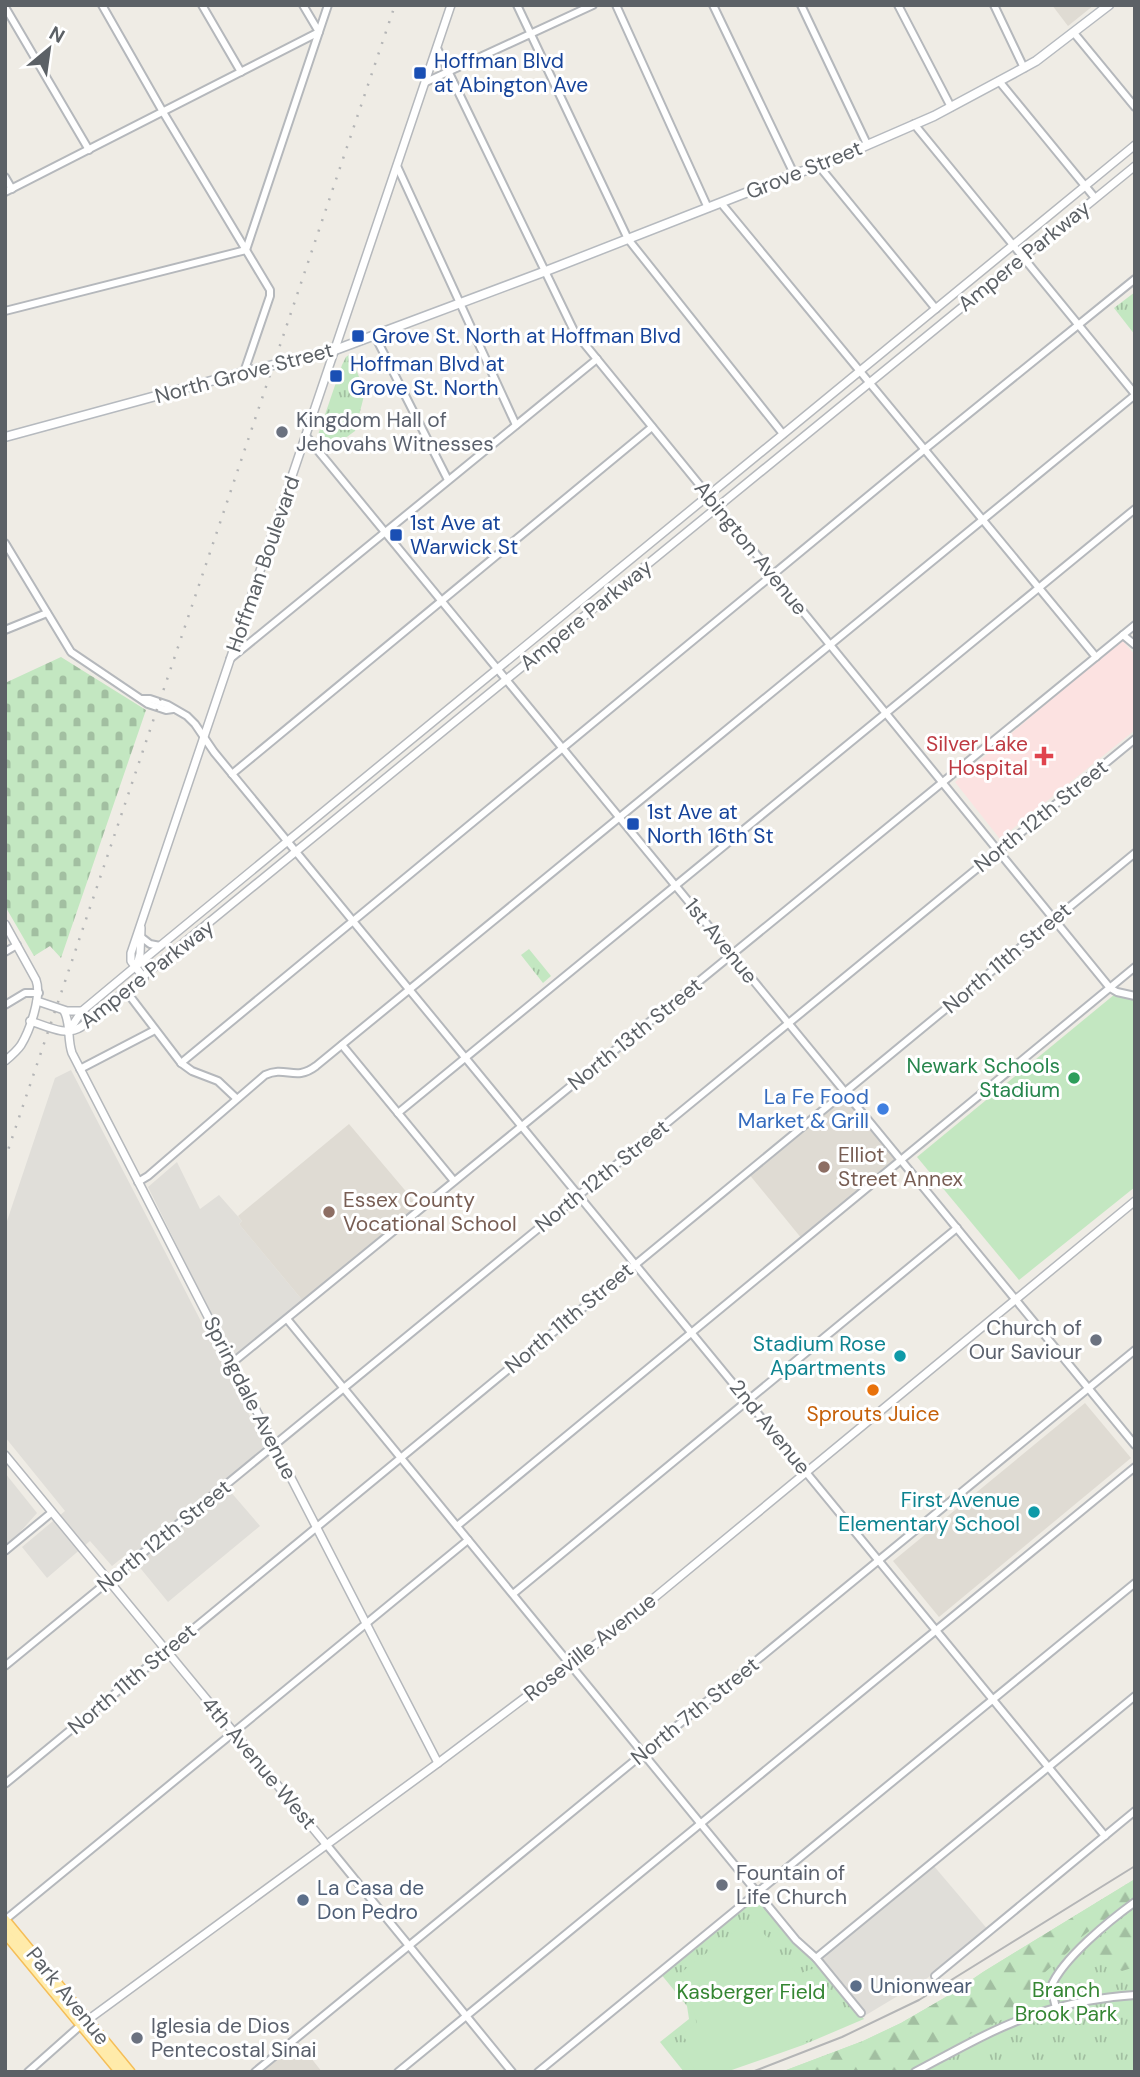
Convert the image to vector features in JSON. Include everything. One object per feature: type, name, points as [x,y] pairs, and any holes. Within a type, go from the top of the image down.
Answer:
[{"type":"main road","name":"Grove Street","points":[[479,297],[818,166],[951,107],[1024,68],[1109,5]]},
{"type":"main road","name":"North Grove Street","points":[[5,437],[335,350],[479,297]]},
{"type":"main road","name":"Park Avenue","points":[[5,1920],[120,2072]]},
{"type":"main road","name":"Park Avenue","points":[[5,1933],[130,2072]]},
{"type":"street","points":[[102,5],[271,293],[244,372]]},
{"type":"street","points":[[202,5],[241,72]]},
{"type":"street","points":[[303,5],[319,32]]},
{"type":"street","points":[[246,250],[328,5]]},
{"type":"street","name":"Hoffman Boulevard","points":[[136,967],[130,956],[452,5]]},
{"type":"street","points":[[517,5],[628,239],[783,434]]},
{"type":"street","points":[[426,82],[593,5]]},
{"type":"street","points":[[616,5],[708,208]]},
{"type":"street","points":[[713,5],[794,174]]},
{"type":"street","points":[[801,5],[867,144]]},
{"type":"street","points":[[898,5],[951,107]]},
{"type":"street","points":[[994,5],[1024,68]]},
{"type":"street","points":[[5,7],[89,150]]},
{"type":"street","points":[[5,177],[8,190],[319,32]]},
{"type":"street","points":[[1074,33],[1135,107]]},
{"type":"street","name":"Abington Avenue","points":[[437,48],[574,331],[1110,988]]},
{"type":"street","points":[[999,81],[1095,198]]},
{"type":"street","points":[[138,1182],[269,1073],[278,1070],[307,1073],[1135,394],[914,124]]},
{"type":"street","name":"Ampere Parkway","points":[[68,1032],[82,1011],[160,946],[1135,145]]},
{"type":"street","points":[[397,166],[516,425]]},
{"type":"street","points":[[818,166],[936,309]]},
{"type":"street","name":"Ampere Parkway","points":[[68,1032],[81,1027],[144,978],[1135,166]]},
{"type":"street","points":[[721,203],[1096,657]]},
{"type":"street","points":[[5,311],[246,250]]},
{"type":"street","points":[[181,1063],[772,574],[1135,279]]},
{"type":"street","points":[[375,336],[448,481]]},
{"type":"street","points":[[230,659],[597,359]]},
{"type":"street","points":[[232,774],[652,427]]},
{"type":"street","name":"1st Avenue","points":[[306,436],[1135,1446]]},
{"type":"street","points":[[398,1113],[1135,509]]},
{"type":"street","points":[[5,542],[47,613],[5,630]]},
{"type":"street","name":"2nd Avenue","points":[[47,613],[71,652],[142,699],[168,705],[192,720],[232,774],[1105,1836]]},
{"type":"street","name":"North 13th Street","points":[[232,1363],[1135,625]]},
{"type":"street","points":[[1123,635],[1135,645]]},
{"type":"street","name":"North 12th Street","points":[[5,1666],[1135,739]]},
{"type":"street","name":"North 11th Street","points":[[5,1784],[1135,853]]},
{"type":"street","points":[[5,924],[36,980],[38,997],[19,1047],[5,1061]]},
{"type":"street","name":"Hoffman Boulevard","points":[[136,967],[140,954],[141,924]]},
{"type":"street","points":[[141,937],[150,944],[160,946]]},
{"type":"street","points":[[5,952],[17,945]]},
{"type":"street","points":[[136,967],[144,978]]},
{"type":"street","points":[[457,1526],[1135,967]]},
{"type":"street","points":[[1110,988],[1135,996]]},
{"type":"street","points":[[126,991],[181,1063],[192,1071],[218,1081],[236,1098]]},
{"type":"street","points":[[5,1004],[25,993],[64,1011],[82,1011]]},
{"type":"street","name":"Springdale Avenue","points":[[64,1011],[68,1018],[70,1049],[438,1763]]},
{"type":"street","points":[[30,1021],[68,1032]]},
{"type":"street","points":[[80,1069],[155,1030]]},
{"type":"street","points":[[342,1045],[454,1181]]},
{"type":"street","name":"Roseville Avenue","points":[[28,2072],[84,2022],[620,1626],[1135,1201]]},
{"type":"street","points":[[513,1594],[957,1228]]},
{"type":"street","points":[[287,1319],[796,1940],[816,1958],[861,2013]]},
{"type":"street","name":"North 7th Street","points":[[255,2072],[1135,1350]]},
{"type":"street","name":"4th Avenue West","points":[[5,1455],[512,2072]]},
{"type":"street","points":[[398,2072],[1135,1467]]},
{"type":"street","points":[[5,1551],[51,1513]]},
{"type":"street","points":[[5,1920],[468,1539]]},
{"type":"street","points":[[538,2072],[1135,1583]]},
{"type":"street","points":[[816,1958],[1135,1696]]},
{"type":"street","points":[[934,1976],[1135,1811]]},
{"type":"street","points":[[1056,2008],[1051,1987],[1061,1971],[1098,1932],[1135,1902]]},
{"type":"street","points":[[915,2072],[1032,2015],[1089,2001],[1135,1995]]},
{"type":"shaded area","points":[[1052,5],[1094,5],[1068,26]]},
{"type":"shaded area","name":"Silver Lake Hospital","points":[[1121,639],[1135,655],[1135,730],[1000,839],[955,782]]},
{"type":"shaded area","points":[[71,1070],[266,1447],[223,1483],[260,1526],[168,1602],[128,1553],[112,1566],[90,1541],[47,1578],[22,1547],[65,1511],[5,1437],[5,1227],[55,1078]]},
{"type":"shaded area","name":"Elliot Street Annex","points":[[846,1093],[899,1160],[802,1239],[748,1173]]},
{"type":"shaded area","name":"Essex County Vocational School","points":[[349,1124],[420,1208],[303,1301],[239,1224],[242,1221],[238,1216]]},
{"type":"shaded area","points":[[177,1162],[200,1209],[219,1195],[242,1221],[239,1224],[303,1301],[233,1359],[148,1187]]},
{"type":"shaded area","name":"First Avenue Elementary School","points":[[1085,1403],[1131,1458],[939,1617],[893,1561]]},
{"type":"shaded area","points":[[5,1473],[37,1513],[5,1549]]},
{"type":"shaded area","points":[[933,1865],[989,1931],[926,1979],[866,2015],[818,1957]]},
{"type":"shaded area","points":[[296,2039],[322,2072],[257,2072]]},
{"type":"green space","points":[[1135,292],[1135,335],[1114,308]]},
{"type":"green space","points":[[350,354],[365,392],[355,431],[329,450],[318,435],[342,365]]},
{"type":"green space","points":[[61,657],[146,710],[61,958],[50,946],[34,956],[5,906],[5,683]]},
{"type":"green space","points":[[529,949],[551,976],[543,983],[521,955]]},
{"type":"green space","name":"Newark Schools Stadium","points":[[1115,994],[1135,999],[1135,1187],[1019,1280],[917,1157]]},
{"type":"green space","name":"Branch Brook Park","points":[[1135,1879],[1135,2072],[781,2072],[863,2041],[901,2023]]},
{"type":"green space","points":[[1135,1879],[1135,1897],[1080,1938],[1043,1974],[1041,2002],[896,2072],[781,2072],[863,2041],[901,2023]]},
{"type":"green space","name":"Kasberger Field","points":[[757,1897],[789,1939],[815,1959],[864,2019],[803,2045],[726,2072],[684,2072],[660,2042],[689,2019],[687,2006],[660,1973]]},
{"type":"green space","points":[[1135,1907],[1135,1967],[1122,1971],[1084,1952]]},
{"type":"green space","name":"Kasberger Field","points":[[747,1922],[755,1923],[798,1975],[811,1969],[822,1978],[842,2018],[836,2028],[800,2044],[718,2072],[696,2072],[688,2058],[695,2051],[682,2035],[697,2023],[683,1971]]},
{"type":"tram line","points":[[752,2072],[842,2037],[919,2000],[1135,1866]]},
{"type":"railway","points":[[5,1159],[395,5]]},
{"type":"place","name":"Hoffman Blvd at Abington Ave","points":[[420,73]]},
{"type":"place","name":"Grove St. North at Hoffman Blvd","points":[[358,336]]},
{"type":"place","name":"Hoffman Blvd at Grove St. North","points":[[336,376]]},
{"type":"place","name":"Kingdom Hall of Jehovahs Witnesses","points":[[282,432]]},
{"type":"place","name":"1st Ave at Warwick St","points":[[396,535]]},
{"type":"place","name":"Silver Lake Hospital","points":[[1044,756]]},
{"type":"place","name":"1st Ave at North 16th St","points":[[633,824]]},
{"type":"place","name":"Newark Schools Stadium","points":[[1074,1078]]},
{"type":"place","name":"La Fe Food Market & Grill","points":[[883,1109]]},
{"type":"place","name":"Elliot Street Annex","points":[[824,1167]]},
{"type":"place","name":"Essex County Vocational School","points":[[329,1212]]},
{"type":"place","name":"Church of Our Saviour","points":[[1096,1340]]},
{"type":"place","name":"Stadium Rose Apartments","points":[[900,1356]]},
{"type":"place","name":"Sprouts Juice","points":[[873,1390]]},
{"type":"place","name":"First Avenue Elementary School","points":[[1034,1512]]},
{"type":"place","name":"Fountain of Life Church","points":[[722,1885]]},
{"type":"place","name":"La Casa de Don Pedro","points":[[303,1900]]},
{"type":"place","name":"Unionwear","points":[[856,1986]]},
{"type":"place","name":"Iglesia de Dios Pentecostal Sinai","points":[[137,2038]]}]
